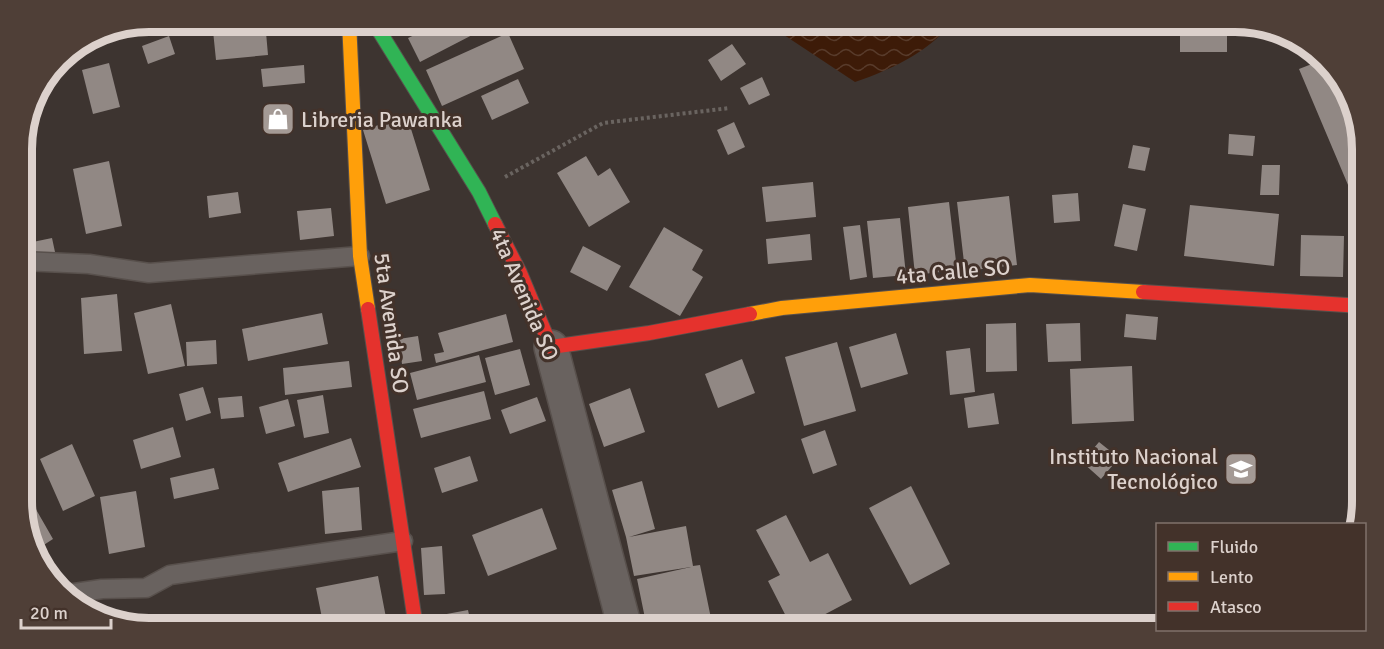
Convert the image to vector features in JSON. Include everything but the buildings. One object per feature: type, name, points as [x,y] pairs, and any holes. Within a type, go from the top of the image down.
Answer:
[{"type":"street","name":"5ta Avenida SO","points":[[350,32],[360,256],[414,618]]},
{"type":"street","name":"4ta Avenida SO","points":[[380,32],[478,192],[520,273],[551,347],[622,618]]},
{"type":"street","name":"4ta Calle SO","points":[[551,347],[649,333],[782,308],[1030,285],[1352,305]]},
{"type":"lane","points":[[32,261],[89,264],[149,273],[360,256]]},
{"type":"lane","points":[[77,593],[102,589],[146,588],[170,575],[403,542]]},
{"type":"path","points":[[478,192],[603,123],[730,108]]},
{"type":"water","points":[[944,32],[909,58],[855,82],[781,33]]},
{"type":"traffic: fast","points":[[380,32],[479,192],[495,224]]},
{"type":"traffic: slow","points":[[350,32],[360,256],[368,309]]},
{"type":"traffic: slow","points":[[750,314],[782,308],[1030,285],[1143,292]]},
{"type":"traffic: jam","points":[[495,224],[520,273],[551,347],[649,333],[750,314]]},
{"type":"traffic: jam","points":[[1143,292],[1352,305]]},
{"type":"traffic: jam","points":[[368,309],[414,618]]},
{"type":"place","name":"Libreria Pawanka","points":[[278,119]]},
{"type":"place","name":"Instituto Nacional Tecnológico","points":[[1241,469]]}]
